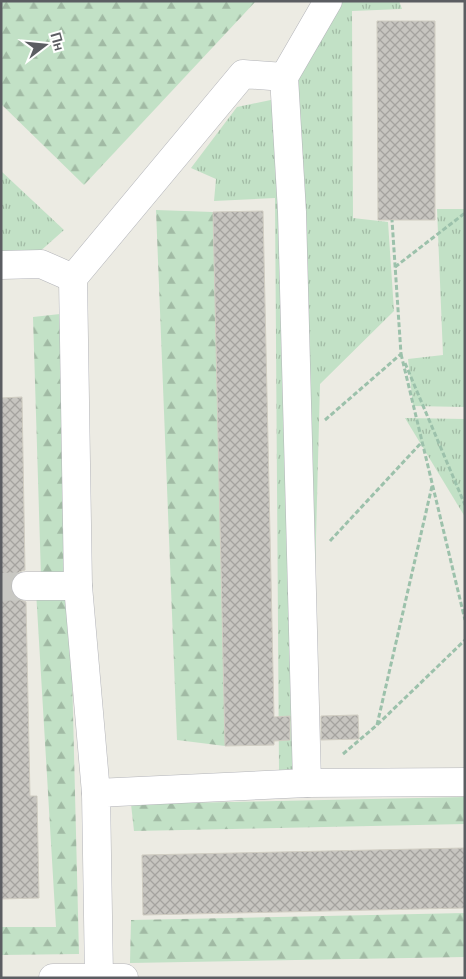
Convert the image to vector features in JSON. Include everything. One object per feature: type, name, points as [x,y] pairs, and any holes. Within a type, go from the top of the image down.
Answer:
[{"type":"street","points":[[307,783],[292,212],[285,87],[328,1]]},
{"type":"street","points":[[99,978],[96,793],[78,586],[73,278],[243,74],[285,87]]},
{"type":"street","points":[[1,265],[41,264],[73,278]]},
{"type":"street","points":[[26,586],[78,586]]},
{"type":"street","points":[[96,793],[307,783],[465,782]]},
{"type":"street","points":[[53,978],[124,978]]},
{"type":"path","points":[[395,268],[465,213]]},
{"type":"path","points":[[392,220],[401,354],[465,620]]},
{"type":"path","points":[[298,444],[401,354]]},
{"type":"path","points":[[401,354],[465,505]]},
{"type":"path","points":[[302,572],[422,442]]},
{"type":"path","points":[[377,725],[432,486]]},
{"type":"path","points":[[307,783],[377,725],[465,640]]},
{"type":"green space","points":[[1,1],[256,1],[84,185],[1,104]]},
{"type":"green space","points":[[343,1],[399,1],[402,9],[352,11],[353,218],[388,222],[394,311],[320,384],[310,768],[279,770],[275,198],[214,201],[216,179],[191,168],[237,107],[285,97]]},
{"type":"green space","points":[[1,171],[64,230],[37,254],[1,255]]},
{"type":"green space","points":[[437,209],[465,209],[465,407],[413,406],[408,359],[443,355]]},
{"type":"green space","points":[[156,210],[213,212],[225,746],[177,740]]},
{"type":"green space","points":[[66,315],[72,573],[41,577],[33,317]]},
{"type":"green space","points":[[405,418],[465,419],[465,517]]},
{"type":"green space","points":[[36,591],[70,592],[79,954],[1,955],[1,927],[56,927]]},
{"type":"green space","points":[[465,797],[465,824],[134,831],[131,804]]},
{"type":"green space","points":[[465,913],[465,957],[130,963],[131,920]]},
{"type":"building","points":[[377,21],[435,21],[435,220],[378,220]]},
{"type":"building","points":[[263,211],[274,717],[290,716],[290,740],[274,741],[274,745],[225,746],[213,212]]},
{"type":"building","points":[[22,397],[25,570],[19,572],[13,578],[10,586],[12,593],[18,599],[26,602],[30,796],[37,796],[39,898],[1,899],[1,398]]},
{"type":"building","points":[[358,715],[359,739],[321,740],[321,716]]},
{"type":"building","points":[[465,848],[465,908],[143,915],[142,855]]},
{"type":"tunnel","points":[[1,587],[26,586]]}]
